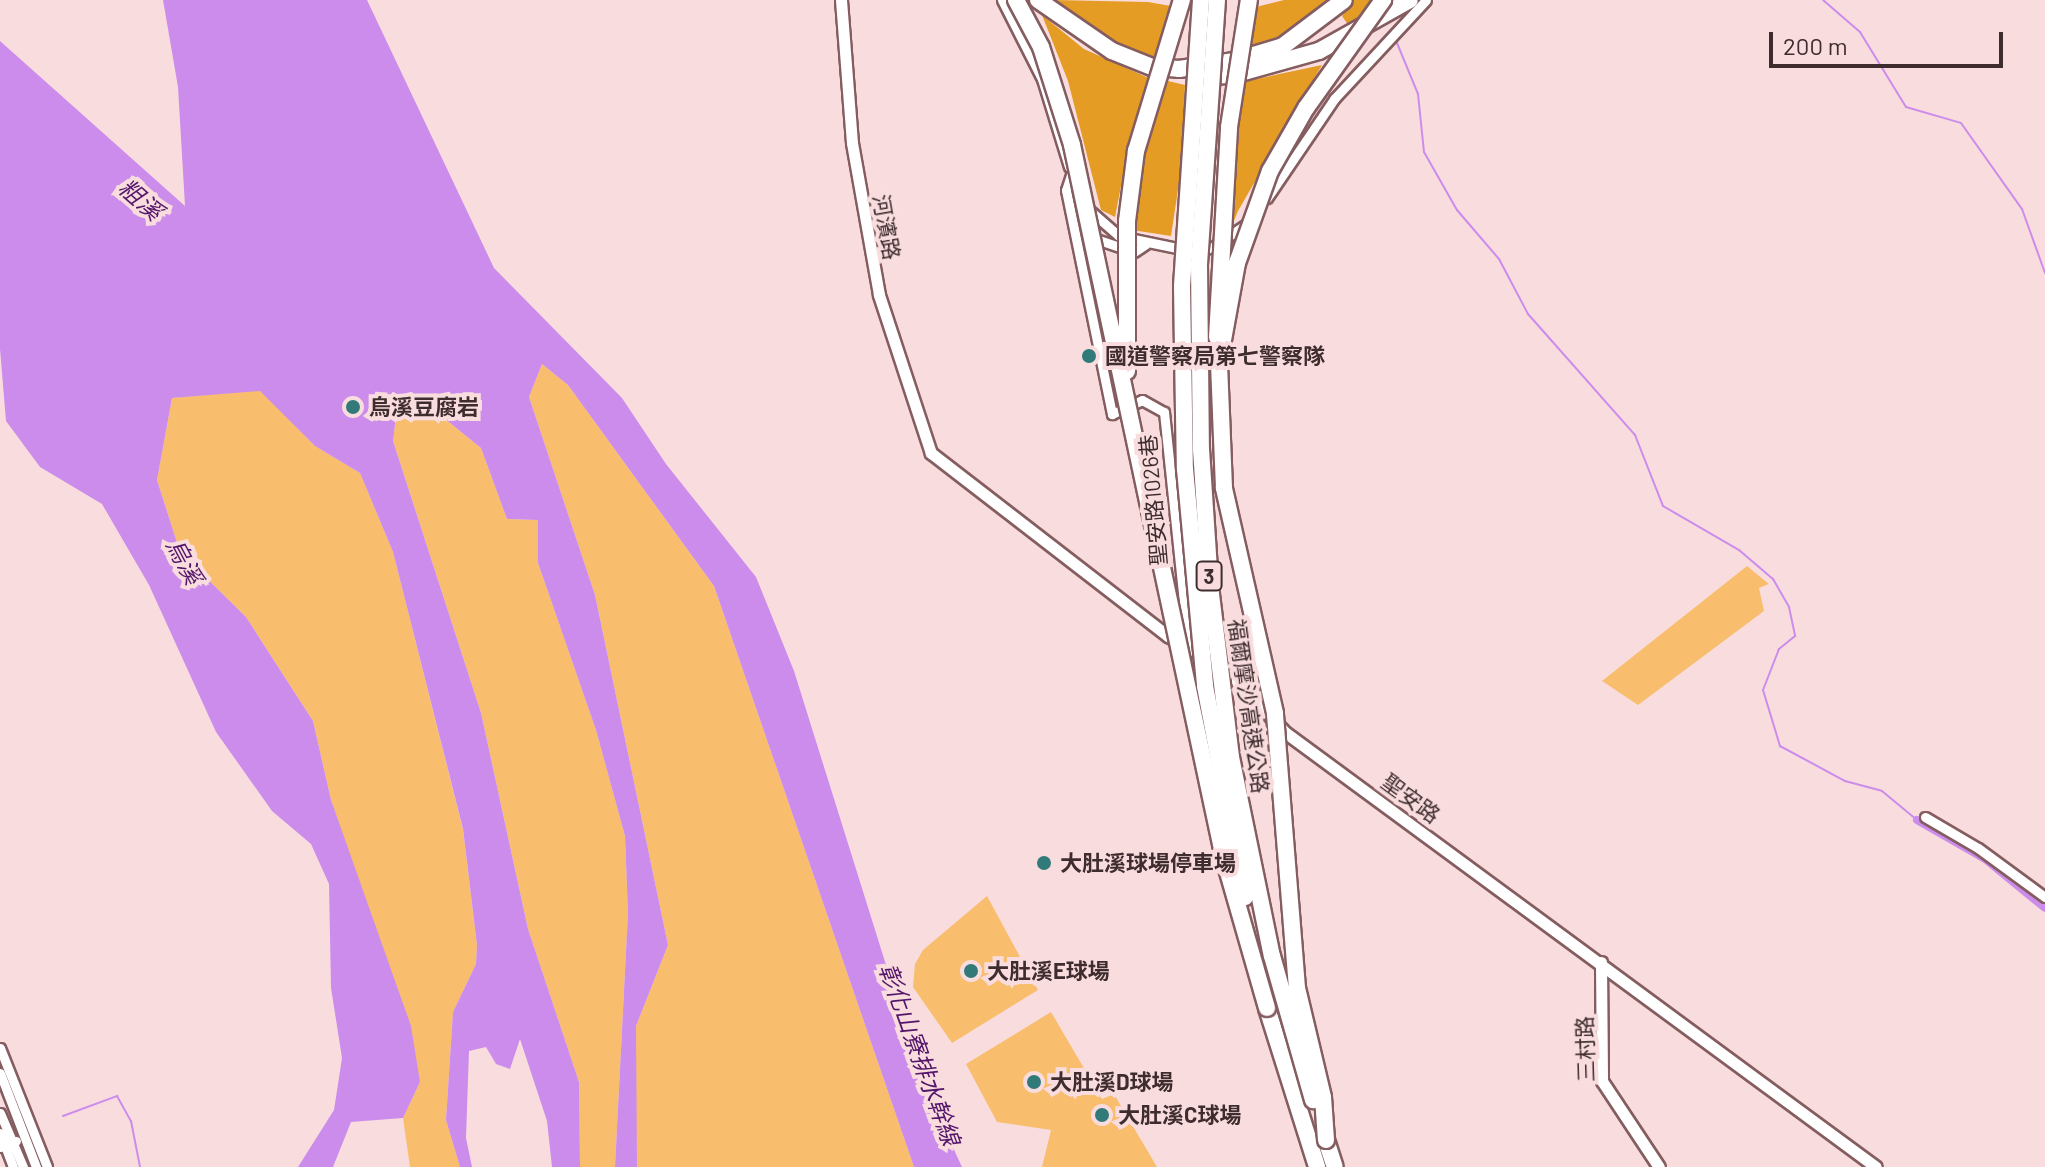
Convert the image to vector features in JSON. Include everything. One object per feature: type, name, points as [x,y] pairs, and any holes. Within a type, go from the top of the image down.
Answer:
[{"type":"highway","points":[[1016,0],[1041,47],[1061,107],[1125,386],[1224,858],[1267,1008]]},
{"type":"highway","points":[[1038,0],[1086,37],[1152,67],[1210,77],[1262,69],[1341,43],[1410,0]]},
{"type":"highway","points":[[1125,386],[1127,221],[1136,151],[1182,0]]},
{"type":"highway","name":"福爾摩沙高速公路","points":[[1201,0],[1182,286],[1188,536],[1217,760],[1267,1008],[1317,1167]]},
{"type":"highway","name":"福爾摩沙高速公路","points":[[1217,0],[1199,265],[1201,449],[1210,586],[1231,757],[1272,956],[1335,1167]]},
{"type":"highway","points":[[1249,0],[1229,127],[1216,313],[1224,488],[1275,713],[1297,988],[1323,1097],[1326,1140]]},
{"type":"highway","points":[[1152,67],[1199,68],[1264,53],[1300,35],[1344,0]]},
{"type":"highway","points":[[1219,362],[1237,263],[1270,171],[1306,108],[1383,0]]},
{"type":"street","name":"河濱路","points":[[841,0],[852,143],[879,295],[931,453]]},
{"type":"street","points":[[1002,0],[1042,79],[1083,204],[1104,226],[1146,244],[1196,252],[1239,232],[1334,99],[1426,0]]},
{"type":"street","name":"聖安路1026巷","points":[[1071,175],[1066,190],[1112,414],[1142,400],[1164,412],[1189,649]]},
{"type":"street","points":[[1075,231],[1134,252],[1146,244]]},
{"type":"street","name":"聖安路","points":[[931,453],[1189,649],[1243,684],[1286,733],[1876,1167]]},
{"type":"street","points":[[1925,817],[1978,848],[2045,897]]},
{"type":"street","name":"三村路","points":[[1601,962],[1602,1081],[1659,1167]]},
{"type":"street","points":[[0,1048],[24,1122]]},
{"type":"street","points":[[0,1073],[47,1167]]},
{"type":"street","points":[[0,1113],[13,1167]]},
{"type":"street","points":[[2,1131],[24,1122]]},
{"type":"street","points":[[6,1145],[30,1136]]},
{"type":"street","points":[[30,1136],[36,1167]]},
{"type":"street","points":[[6,1145],[23,1167]]},
{"type":"shaded area","points":[[1053,0],[1148,2],[1171,6],[1155,58],[1106,38]]},
{"type":"shaded area","points":[[1284,0],[1336,0],[1285,36],[1245,54],[1252,8]]},
{"type":"shaded area","points":[[1353,0],[1376,0],[1353,32],[1342,16]]},
{"type":"shaded area","points":[[1042,15],[1084,49],[1153,80],[1131,135],[1115,217],[1101,210],[1068,81]]},
{"type":"shaded area","points":[[1322,65],[1238,211],[1231,228],[1242,82]]},
{"type":"shaded area","points":[[1168,81],[1185,85],[1182,163],[1171,236],[1132,230],[1146,151]]},
{"type":"shaded area","points":[[542,364],[568,385],[714,586],[914,1167],[635,1167],[636,1026],[668,945],[595,595],[529,397]]},
{"type":"shaded area","points":[[260,390],[315,446],[360,473],[393,552],[463,830],[477,945],[476,964],[453,1012],[446,1120],[460,1167],[410,1167],[403,1118],[420,1082],[331,800],[313,721],[246,617],[180,552],[157,480],[172,398]]},
{"type":"shaded area","points":[[439,414],[481,448],[507,519],[538,520],[538,563],[596,730],[625,836],[628,913],[615,1167],[580,1167],[579,1082],[528,929],[481,713],[393,441],[396,416]]},
{"type":"shaded area","points":[[1747,566],[1769,584],[1759,588],[1764,611],[1638,705],[1602,681]]},
{"type":"shaded area","name":"大肚溪E球場","points":[[987,896],[1038,990],[952,1043],[913,987],[915,964],[923,950]]},
{"type":"shaded area","name":"大肚溪D球場","points":[[1051,1012],[1102,1099],[1114,1094],[1157,1167],[1042,1167],[1051,1130],[997,1122],[966,1064]]},
{"type":"water","points":[[163,0],[367,0],[494,268],[622,398],[666,464],[756,577],[794,671],[923,1083],[962,1167],[914,1167],[714,586],[568,385],[542,364],[529,397],[595,595],[668,945],[636,1026],[637,1167],[615,1167],[628,913],[625,836],[596,730],[538,563],[538,520],[507,519],[481,448],[439,414],[396,416],[393,441],[481,713],[528,929],[579,1082],[580,1167],[552,1167],[547,1121],[520,1039],[510,1069],[496,1064],[486,1047],[469,1051],[466,1138],[472,1167],[460,1167],[446,1120],[453,1012],[476,964],[477,945],[463,829],[393,552],[360,473],[315,446],[260,391],[172,398],[157,480],[180,552],[246,617],[313,721],[331,800],[411,1026],[420,1082],[403,1118],[351,1122],[333,1167],[298,1167],[334,1110],[342,1058],[331,988],[329,884],[311,844],[272,811],[216,732],[149,585],[102,504],[40,467],[6,421],[0,349],[0,41],[185,206],[178,87]]},
{"type":"waterway","points":[[1823,0],[1860,32],[1906,107],[1961,123],[2022,209],[2045,273]]},
{"type":"waterway","points":[[1397,43],[1418,94],[1424,152],[1457,210],[1499,259],[1528,314],[1635,435],[1663,506],[1739,550],[1773,579],[1789,607],[1795,636],[1779,649],[1763,690],[1780,746],[1845,781],[1882,791],[1917,820]]},
{"type":"waterway","name":"彰化山寮排水幹線","points":[[1917,820],[1985,859],[2045,908]]},
{"type":"waterway","points":[[63,1116],[117,1096],[131,1121],[140,1167]]},
{"type":"place","name":"國道警察局第七警察隊","points":[[1089,356]]},
{"type":"place","name":"烏溪豆腐岩","points":[[353,407]]},
{"type":"place","name":"大肚溪球場停車場","points":[[1044,863]]},
{"type":"place","name":"大肚溪E球場","points":[[971,971]]},
{"type":"place","name":"大肚溪D球場","points":[[1034,1082]]},
{"type":"place","name":"大肚溪C球場","points":[[1102,1115]]},
{"type":"water label","name":"粗溪","points":[[141,199]]},
{"type":"water label","name":"烏溪","points":[[185,561]]}]
